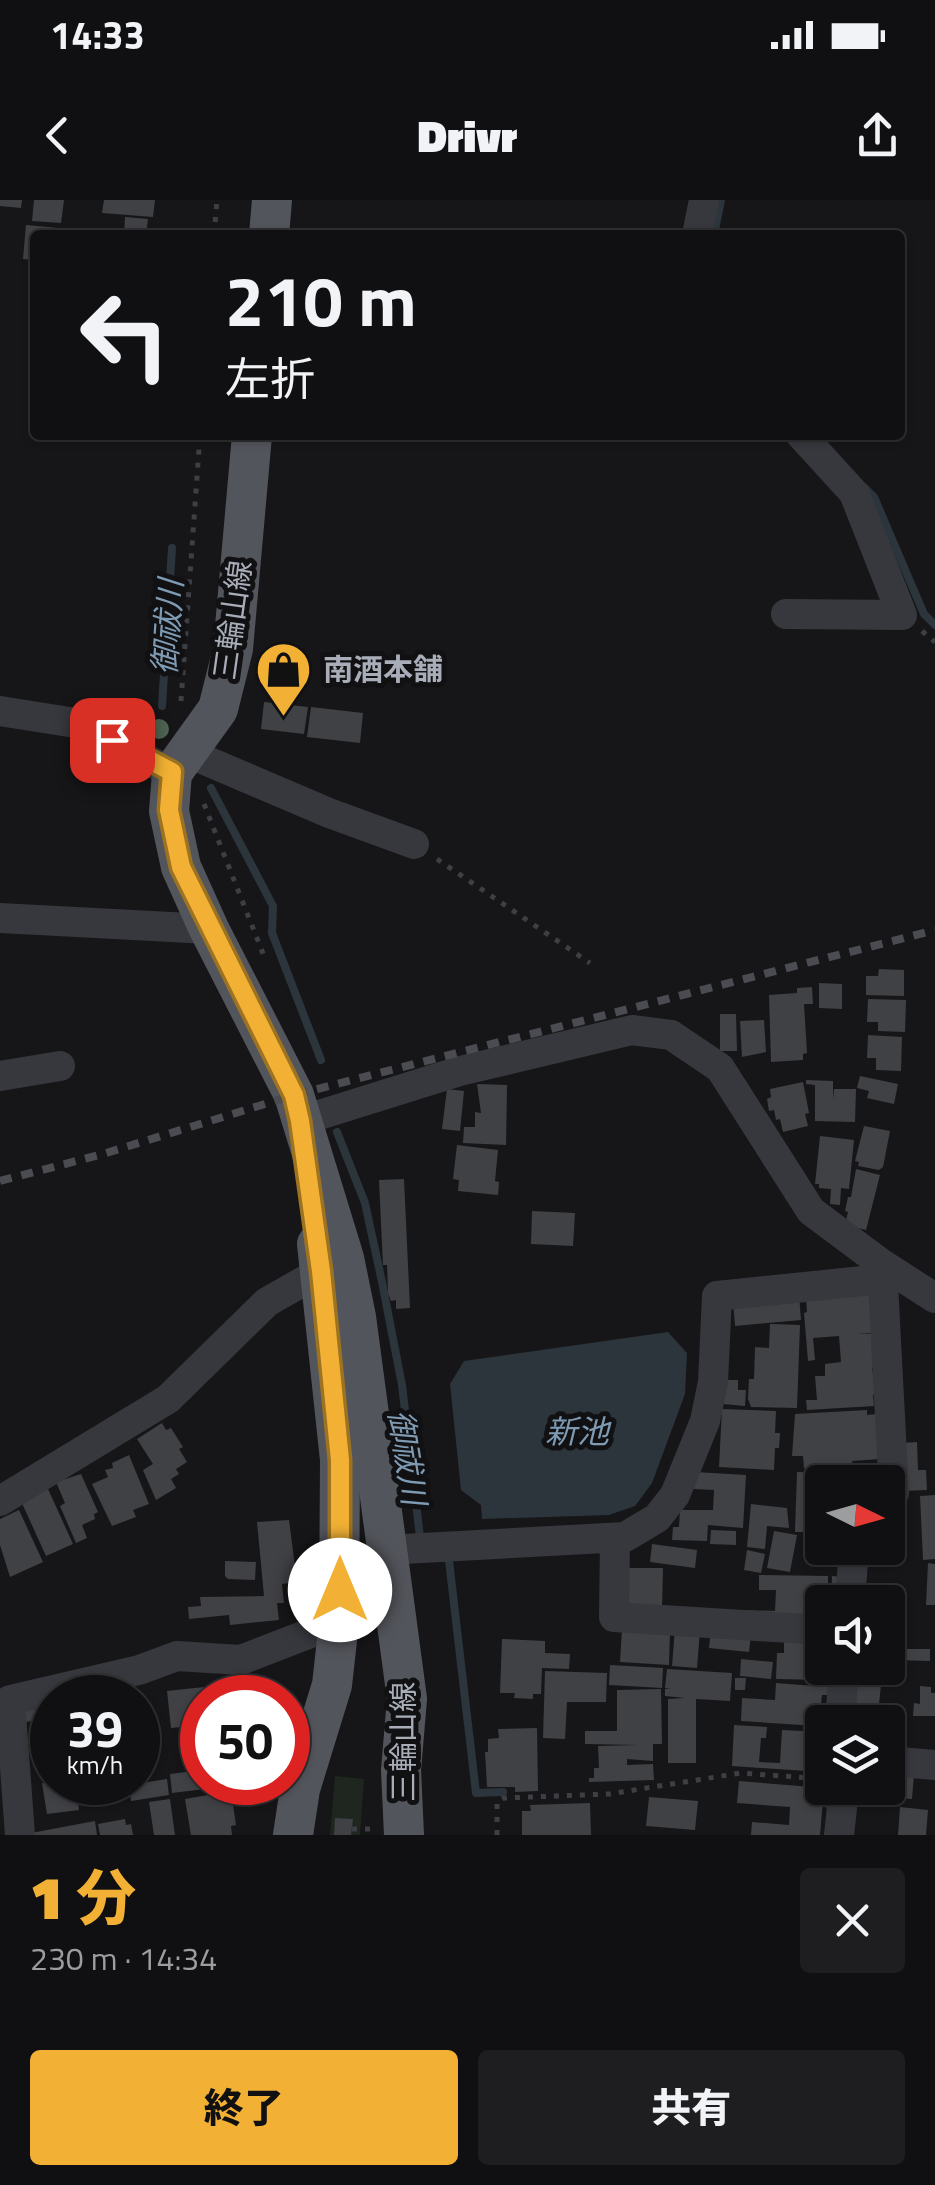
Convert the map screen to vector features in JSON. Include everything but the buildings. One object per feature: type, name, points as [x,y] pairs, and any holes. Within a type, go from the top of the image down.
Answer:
[{"type":"main road","points":[[269,230],[272,200]]},
{"type":"main road","name":"三輪山線","points":[[252,440],[233,649],[218,709],[179,762],[169,810],[181,867],[294,1095],[332,1265],[340,1460],[339,1622],[332,1685],[300,1790],[293,1835]]},
{"type":"main road","name":"三輪山線","points":[[332,1265],[356,1317],[407,1699],[401,1770],[404,1835]]},
{"type":"street","points":[[698,230],[704,200]]},
{"type":"street","points":[[786,614],[902,615],[854,493],[806,440]]},
{"type":"street","points":[[0,710],[82,724],[414,844]]},
{"type":"street","points":[[0,918],[209,928]]},
{"type":"street","points":[[300,1121],[460,1071],[632,1030],[671,1035],[720,1068],[811,1211],[882,1272],[935,1298]]},
{"type":"street","points":[[0,1076],[60,1066]]},
{"type":"street","points":[[0,1501],[168,1399],[267,1302],[332,1265]]},
{"type":"street","points":[[882,1272],[892,1465]]},
{"type":"street","points":[[385,1550],[625,1537],[657,1518],[675,1496],[705,1421],[712,1382],[717,1296],[882,1272]]},
{"type":"street","points":[[615,1539],[614,1617],[805,1629]]},
{"type":"street","points":[[20,1835],[5,1720],[10,1700],[139,1670],[177,1656],[241,1660],[339,1622]]},
{"type":"street","points":[[905,1762],[935,1765]]},
{"type":"street","points":[[839,1835],[841,1805]]},
{"type":"path","points":[[214,230],[217,200]]},
{"type":"path","points":[[414,844],[590,963]]},
{"type":"path","points":[[497,1835],[498,1802],[504,1798],[609,1794],[741,1774],[805,1778]]},
{"type":"shaded area","points":[[335,1776],[364,1779],[360,1835],[330,1835]]},
{"type":"water","name":"新池","points":[[668,1332],[687,1353],[685,1394],[652,1483],[635,1506],[609,1515],[482,1519],[481,1505],[461,1490],[450,1384],[464,1361]]},
{"type":"waterway","points":[[715,230],[721,200]]},
{"type":"waterway","points":[[865,488],[874,497],[924,614],[935,625]]},
{"type":"waterway","name":"御祓川","points":[[162,706],[172,548]]},
{"type":"waterway","name":"御祓川","points":[[211,788],[273,906],[272,933],[321,1060]]},
{"type":"waterway","name":"御祓川","points":[[337,1132],[365,1203],[382,1282],[402,1385],[423,1537]]},
{"type":"waterway","name":"御祓川","points":[[448,1552],[476,1793],[503,1792]]},
{"type":"railway","points":[[0,1181],[103,1154],[294,1095],[935,930]]},
{"type":"place","name":"南酒本舗","points":[[284,718]]},
{"type":"route","points":[[112,740],[172,772],[169,810],[181,867],[294,1095],[321,1271],[340,1460],[340,1590]]}]
